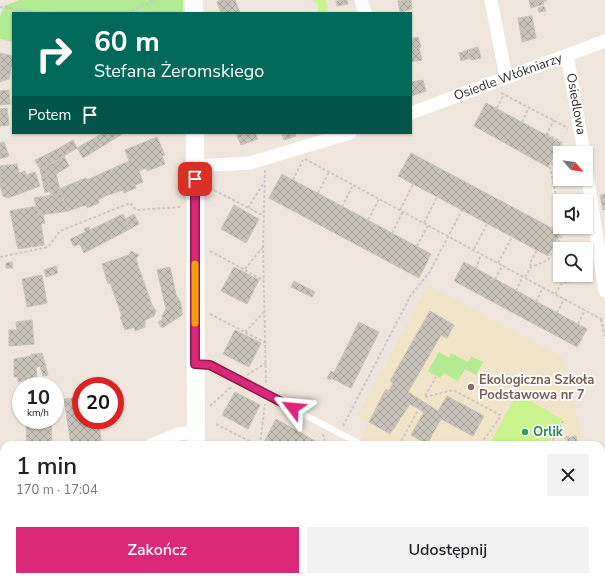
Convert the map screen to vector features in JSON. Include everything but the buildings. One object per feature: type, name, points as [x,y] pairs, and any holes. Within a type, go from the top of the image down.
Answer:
[{"type":"street","points":[[194,0],[194,12]]},
{"type":"street","points":[[361,0],[365,12]]},
{"type":"street","points":[[491,0],[506,78]]},
{"type":"street","name":"Osiedle Włókniarzy","points":[[412,113],[605,41]]},
{"type":"street","name":"Osiedlowa","points":[[567,55],[583,146]]},
{"type":"street","points":[[161,441],[178,434],[196,438],[195,134]]},
{"type":"street","points":[[195,166],[250,163],[347,134]]},
{"type":"street","points":[[589,186],[605,291]]},
{"type":"lane","points":[[195,364],[210,365],[354,441]]},
{"type":"path","points":[[130,12],[155,0]]},
{"type":"path","points":[[0,6],[38,12]]},
{"type":"path","points":[[488,84],[581,135]]},
{"type":"path","points":[[497,108],[504,94]]},
{"type":"path","points":[[522,122],[529,107]]},
{"type":"path","points":[[554,120],[546,134],[563,143],[550,167],[556,194]]},
{"type":"path","points":[[300,156],[601,319],[605,318]]},
{"type":"path","points":[[293,180],[304,159]]},
{"type":"path","points":[[260,441],[266,394],[263,247],[264,183],[266,165]]},
{"type":"path","points":[[318,194],[329,172]]},
{"type":"path","points":[[248,208],[264,183]]},
{"type":"path","points":[[392,233],[413,184]]},
{"type":"path","points":[[342,207],[353,185]]},
{"type":"path","points":[[210,188],[264,216]]},
{"type":"path","points":[[424,223],[437,197]]},
{"type":"path","points":[[368,220],[379,199]]},
{"type":"path","points":[[0,257],[48,247],[60,231],[130,203],[136,210],[195,206]]},
{"type":"path","points":[[340,434],[412,295],[430,273],[462,210]]},
{"type":"path","points":[[474,250],[487,224]]},
{"type":"path","points":[[417,246],[428,225]]},
{"type":"path","points":[[516,291],[531,267],[548,260],[564,234]]},
{"type":"path","points":[[498,263],[512,237]]},
{"type":"path","points":[[244,270],[263,247]]},
{"type":"path","points":[[531,267],[530,263],[537,250]]},
{"type":"path","points":[[210,251],[264,280]]},
{"type":"path","points":[[476,269],[481,254]]},
{"type":"path","points":[[495,279],[503,265]]},
{"type":"path","points":[[555,294],[562,282],[602,276]]},
{"type":"path","points":[[536,302],[543,287]]},
{"type":"path","points":[[557,313],[564,298]]},
{"type":"path","points":[[578,324],[585,310]]},
{"type":"path","points":[[245,332],[265,311]]},
{"type":"path","points":[[210,314],[266,343]]},
{"type":"path","points":[[601,319],[605,339]]},
{"type":"path","points":[[195,410],[207,408],[239,380],[266,363]]},
{"type":"path","points":[[436,376],[425,397],[453,390],[501,416],[483,441]]},
{"type":"path","points":[[401,441],[418,410]]},
{"type":"path","points":[[552,441],[563,421]]},
{"type":"path","points":[[216,424],[248,441]]},
{"type":"path","points":[[557,432],[565,437],[570,436]]},
{"type":"path","points":[[565,437],[566,441]]},
{"type":"shaded area","name":"Ekologiczna Szkoła Podstawowa nr 7","points":[[428,285],[562,357],[583,441],[359,441],[369,423],[357,417]]},
{"type":"green space","points":[[19,0],[183,0],[183,12],[12,12],[12,42],[0,39],[0,16],[4,6]]},
{"type":"green space","points":[[312,0],[326,0],[328,12],[318,12],[318,4]]},
{"type":"green space","points":[[439,352],[449,358],[451,353],[468,362],[471,356],[483,362],[476,375],[465,369],[458,381],[444,373],[440,378],[428,371]]},
{"type":"green space","name":"Orlik","points":[[517,394],[562,419],[549,441],[491,441]]},
{"type":"slow traffic","points":[[195,264],[195,323]]},
{"type":"place","name":"Ekologiczna Szkoła Podstawowa nr 7","points":[[471,387]]},
{"type":"place","name":"Orlik","points":[[525,432]]},
{"type":"route","points":[[195,179],[195,364],[210,365],[293,408]]}]
